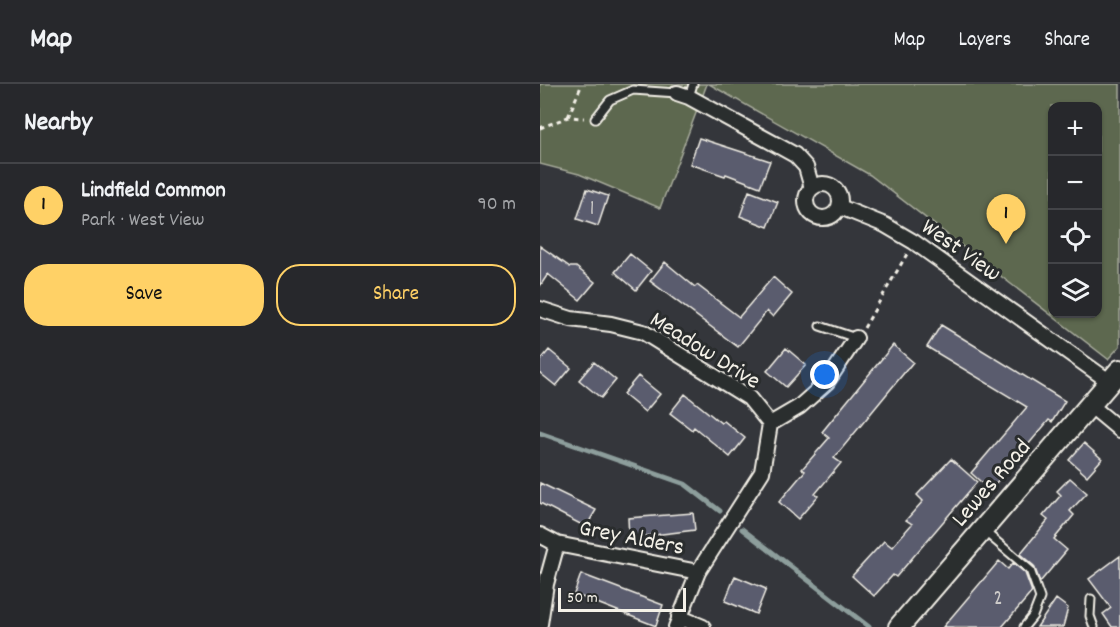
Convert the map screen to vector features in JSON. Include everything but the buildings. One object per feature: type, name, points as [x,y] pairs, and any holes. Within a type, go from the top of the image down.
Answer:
[{"type":"main road","name":"Lewes Road","points":[[899,627],[1115,376]]},
{"type":"street","points":[[686,91],[795,155],[806,167],[813,188]]},
{"type":"street","points":[[824,184],[834,189],[840,199],[840,207],[833,215],[817,217],[811,213],[806,203],[813,188],[824,184]]},
{"type":"street","name":"West View","points":[[840,207],[885,225],[914,242],[1115,376]]},
{"type":"street","name":"Meadow Drive","points":[[540,309],[571,319],[611,324],[643,332],[749,398],[770,424],[762,472],[698,572],[678,622]]},
{"type":"street","name":"Meadow Drive","points":[[770,424],[799,407],[827,382],[856,338]]},
{"type":"street","points":[[1090,405],[1120,430]]},
{"type":"street","name":"Grey Alders","points":[[540,535],[557,544],[698,572]]},
{"type":"street","name":"Grey Alders","points":[[540,625],[546,584],[557,544]]},
{"type":"street","points":[[678,622],[703,627]]},
{"type":"street","points":[[540,625],[545,627]]},
{"type":"lane","points":[[595,119],[610,100],[633,90],[686,91]]},
{"type":"lane","points":[[820,326],[856,338]]},
{"type":"lane","points":[[982,530],[1030,570],[1040,598],[1033,616],[1024,627]]},
{"type":"lane","points":[[1091,599],[1090,616],[1094,627]]},
{"type":"path","points":[[568,117],[582,84]]},
{"type":"path","points":[[540,128],[568,117],[595,119]]},
{"type":"path","points":[[856,338],[870,320],[914,242]]},
{"type":"green space","points":[[540,84],[707,84],[660,208],[579,174],[540,164]]},
{"type":"green space","points":[[709,84],[1120,84],[1120,346],[1108,359],[1055,318],[1102,318],[1102,102],[1048,102],[1048,313],[870,175]]},
{"type":"waterway","points":[[540,433],[685,484],[720,511]]},
{"type":"waterway","points":[[742,529],[869,627]]},
{"type":"place","name":"Lindfield Common","points":[[1006,244]]}]
